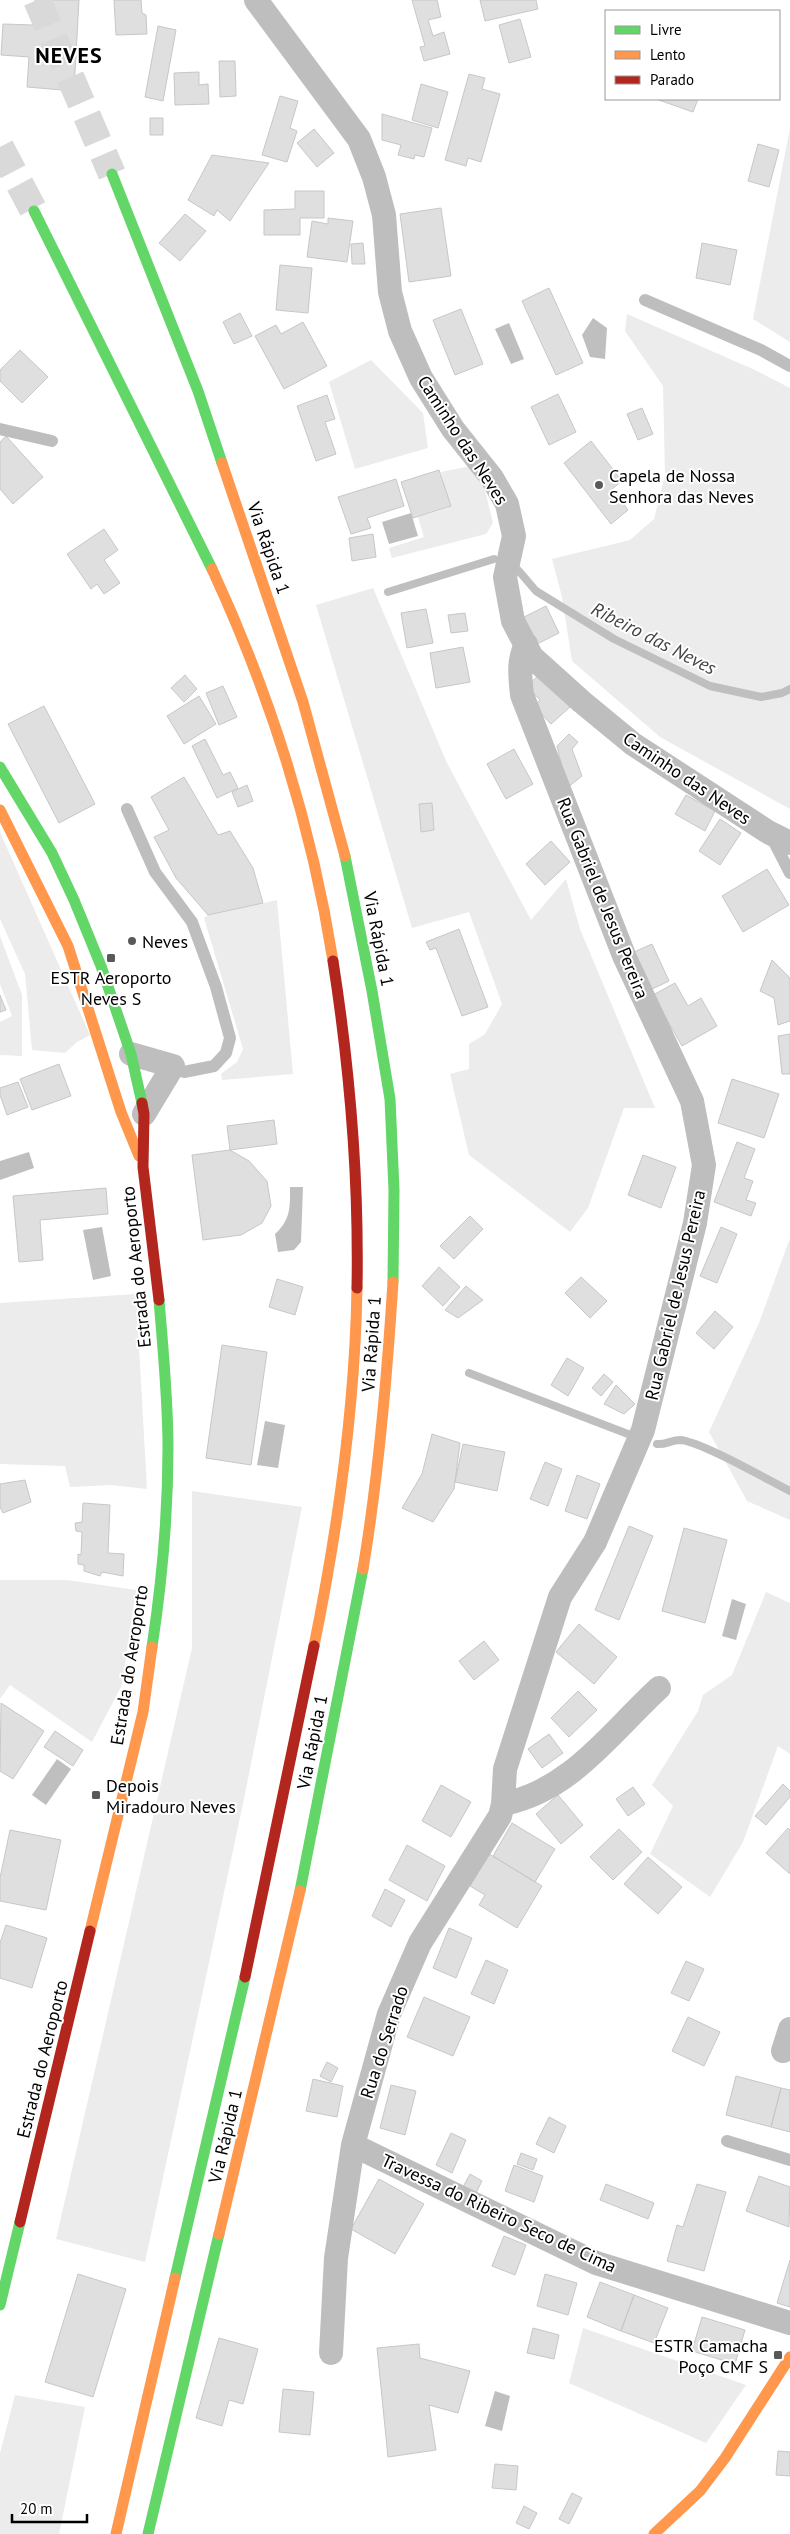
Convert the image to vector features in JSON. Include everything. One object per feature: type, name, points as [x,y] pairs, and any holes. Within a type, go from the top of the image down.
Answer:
[{"type":"main road","name":"Via Rápida 1","points":[[112,174],[198,391],[303,702],[337,824],[372,991],[390,1099],[394,1190],[394,1268],[385,1402],[371,1522],[354,1620],[298,1903],[148,2534]]},
{"type":"main road","name":"Via Rápida 1","points":[[34,211],[201,543],[244,641],[277,730],[308,843],[325,916],[339,991],[349,1065],[358,1208],[358,1276],[352,1398],[338,1513],[321,1610],[268,1876],[116,2534]]},
{"type":"main road","name":"Estrada do Aeroporto","points":[[0,767],[52,853],[74,900],[101,966],[131,1054],[144,1114],[143,1167],[158,1291],[166,1385],[168,1450],[160,1586],[143,1712],[0,2305]]},
{"type":"main road","name":"Estrada do Aeroporto","points":[[0,810],[68,946],[121,1112],[143,1167]]},
{"type":"main road","points":[[68,946],[106,1021],[131,1054]]},
{"type":"main road","points":[[654,2534],[700,2491],[725,2458],[790,2357]]},
{"type":"street","name":"Caminho das Neves","points":[[256,0],[359,139],[374,177],[384,215],[390,292],[400,331],[421,378],[454,429],[492,478],[507,504],[514,536],[505,577],[513,621],[532,657],[633,744],[768,832],[790,843]]},
{"type":"street","name":"Rua Gabriel de Jesus Pereira","points":[[503,1804],[505,1769],[560,1597],[595,1542],[642,1430],[695,1223],[704,1165],[692,1101],[625,958],[522,695],[519,670],[521,654],[526,644]]},
{"type":"street","points":[[131,1054],[173,1066],[144,1114]]},
{"type":"street","points":[[503,1804],[535,1796],[571,1775],[659,1688]]},
{"type":"street","name":"Rua do Serrado","points":[[331,2353],[336,2258],[353,2144],[389,2014],[420,1943],[500,1816],[503,1804]]},
{"type":"street","name":"Travessa do Ribeiro Seco de Cima","points":[[353,2144],[596,2263],[790,2323]]},
{"type":"lane","points":[[645,300],[760,350],[790,366]]},
{"type":"lane","points":[[0,429],[52,441]]},
{"type":"lane","points":[[127,809],[155,872],[192,922],[216,987],[230,1038],[226,1053],[214,1066],[184,1072],[173,1066]]},
{"type":"lane","points":[[768,832],[790,873]]},
{"type":"lane","points":[[727,2141],[790,2160]]},
{"type":"shaded area","points":[[790,128],[790,342],[753,319]]},
{"type":"shaded area","points":[[627,314],[755,370],[790,388],[790,809],[660,737],[572,661],[562,597],[552,559],[630,540],[654,519],[665,475],[663,386],[625,331]]},
{"type":"shaded area","points":[[593,318],[607,328],[605,359],[590,357],[582,335]]},
{"type":"shaded area","points":[[509,323],[524,359],[511,364],[495,329]]},
{"type":"shaded area","points":[[371,360],[423,413],[428,448],[355,469],[329,382]]},
{"type":"shaded area","points":[[471,466],[482,478],[493,523],[486,534],[392,558],[389,548],[424,537],[418,517],[448,508],[441,472]]},
{"type":"shaded area","points":[[411,513],[418,536],[389,544],[382,522]]},
{"type":"shaded area","points":[[373,588],[447,763],[531,920],[566,879],[580,929],[655,1108],[624,1108],[588,1208],[570,1232],[469,1155],[450,1074],[469,1069],[469,1044],[485,1034],[502,1004],[469,912],[412,928],[316,605]]},
{"type":"shaded area","points":[[0,832],[90,1035],[77,1042],[65,1053],[32,1050],[25,974],[0,919]]},
{"type":"shaded area","points":[[277,900],[293,1074],[222,1080],[221,1074],[237,1062],[243,1049],[204,918],[208,915]]},
{"type":"shaded area","points":[[0,936],[22,995],[22,1056],[0,1055],[0,1022],[12,1016],[0,984]]},
{"type":"shaded area","points":[[29,1152],[34,1168],[0,1180],[0,1161]]},
{"type":"shaded area","points":[[290,1187],[303,1187],[301,1242],[294,1250],[278,1252],[275,1234],[287,1218]]},
{"type":"shaded area","points":[[102,1227],[111,1276],[93,1280],[83,1230]]},
{"type":"shaded area","points":[[790,1238],[790,1520],[747,1501],[709,1432],[759,1323]]},
{"type":"shaded area","points":[[136,1294],[147,1489],[111,1485],[70,1487],[65,1466],[0,1464],[0,1303]]},
{"type":"shaded area","points":[[265,1421],[285,1425],[278,1468],[257,1465]]},
{"type":"shaded area","points":[[192,1491],[302,1507],[244,1799],[145,2262],[56,2239],[192,1648]]},
{"type":"shaded area","points":[[0,1580],[67,1580],[136,1590],[122,1685],[92,1742],[10,1685],[0,1699]]},
{"type":"shaded area","points":[[766,1592],[790,1603],[790,1754],[778,1746],[743,1842],[710,1897],[650,1854],[673,1806],[652,1785],[698,1711],[703,1695],[732,1675]]},
{"type":"shaded area","points":[[732,1599],[746,1604],[736,1640],[722,1636]]},
{"type":"shaded area","points":[[57,1759],[71,1769],[46,1805],[32,1795]]},
{"type":"shaded area","points":[[583,2328],[746,2385],[706,2443],[569,2383]]},
{"type":"shaded area","points":[[495,2391],[510,2396],[502,2431],[485,2426]]},
{"type":"shaded area","points":[[15,2395],[85,2407],[59,2534],[0,2534],[0,2453]]},
{"type":"building","points":[[35,0],[79,0],[74,91],[27,87],[29,57],[1,55],[3,24],[33,25]]},
{"type":"building","points":[[114,0],[141,0],[142,13],[146,15],[147,34],[116,35]]},
{"type":"building","points":[[412,0],[437,0],[441,17],[428,20],[433,36],[444,32],[450,54],[424,61],[420,47],[425,46]]},
{"type":"building","points":[[480,0],[536,0],[538,9],[485,21]]},
{"type":"building","points":[[520,19],[531,57],[509,63],[499,25]]},
{"type":"building","points":[[158,26],[176,30],[163,101],[145,97]]},
{"type":"building","points":[[219,61],[235,61],[236,96],[220,97]]},
{"type":"building","points":[[199,72],[199,85],[208,84],[209,104],[175,105],[174,73]]},
{"type":"building","points":[[469,74],[485,78],[482,89],[500,94],[481,162],[468,158],[466,166],[445,160]]},
{"type":"building","points":[[421,84],[448,92],[438,128],[412,120]]},
{"type":"building","points":[[280,96],[298,101],[290,128],[297,131],[287,162],[262,155]]},
{"type":"building","points":[[659,100],[698,100],[693,112]]},
{"type":"building","points":[[382,114],[432,128],[424,157],[415,155],[414,159],[398,155],[401,145],[382,140]]},
{"type":"building","points":[[150,118],[163,118],[163,135],[150,135]]},
{"type":"building","points":[[314,129],[334,153],[317,167],[297,143]]},
{"type":"building","points":[[758,144],[779,150],[769,187],[748,181]]},
{"type":"building","points":[[212,155],[269,163],[230,221],[217,210],[214,216],[188,200]]},
{"type":"building","points":[[295,191],[324,191],[324,218],[300,218],[300,235],[264,235],[264,210],[295,209]]},
{"type":"building","points":[[441,208],[451,276],[409,282],[400,214]]},
{"type":"building","points":[[185,214],[206,231],[180,261],[159,243]]},
{"type":"building","points":[[328,218],[353,221],[347,262],[307,257],[312,221],[328,224]]},
{"type":"building","points":[[363,243],[365,264],[352,264],[351,244]]},
{"type":"building","points":[[702,243],[737,250],[730,285],[696,278]]},
{"type":"building","points":[[280,265],[312,268],[308,313],[276,310]]},
{"type":"building","points":[[549,288],[583,363],[556,375],[522,301]]},
{"type":"building","points":[[461,309],[483,364],[455,375],[433,320]]},
{"type":"building","points":[[240,313],[252,336],[234,344],[223,322]]},
{"type":"building","points":[[303,322],[327,366],[284,389],[255,336],[276,325],[281,334]]},
{"type":"building","points":[[20,350],[48,377],[22,403],[0,381],[0,370]]},
{"type":"building","points":[[558,394],[576,432],[549,445],[531,407]]},
{"type":"building","points":[[327,395],[335,419],[325,422],[336,454],[316,461],[297,406]]},
{"type":"building","points":[[642,408],[653,434],[638,440],[627,414]]},
{"type":"building","points":[[6,436],[43,477],[13,504],[0,489],[0,442]]},
{"type":"building","name":"Capela de Nossa Senhora das Neves","points":[[591,441],[622,481],[612,489],[628,510],[611,524],[564,463]]},
{"type":"building","points":[[439,470],[451,506],[413,518],[401,482]]},
{"type":"building","points":[[396,479],[404,506],[367,518],[371,528],[351,534],[338,497]]},
{"type":"building","points":[[104,529],[118,550],[104,560],[120,583],[104,594],[97,584],[91,589],[67,554]]},
{"type":"building","points":[[373,534],[376,557],[352,561],[349,538]]},
{"type":"building","points":[[546,606],[559,633],[535,645],[522,618]]},
{"type":"building","points":[[426,609],[433,643],[407,648],[401,613]]},
{"type":"building","points":[[465,613],[468,631],[451,633],[448,615]]},
{"type":"building","points":[[463,647],[470,682],[436,688],[430,653]]},
{"type":"building","points":[[540,674],[570,707],[551,724],[534,706],[540,700],[527,686]]},
{"type":"building","points":[[185,675],[197,689],[184,702],[171,688]]},
{"type":"building","points":[[223,686],[237,717],[219,725],[206,693]]},
{"type":"building","points":[[199,696],[216,724],[184,744],[167,716]]},
{"type":"building","points":[[44,706],[95,804],[59,823],[8,724]]},
{"type":"building","points":[[569,734],[578,742],[572,749],[582,776],[567,788],[557,746]]},
{"type":"building","points":[[205,739],[223,775],[230,772],[238,788],[217,798],[192,746]]},
{"type":"building","points":[[514,749],[533,784],[506,799],[487,764]]},
{"type":"building","points":[[184,777],[218,835],[230,831],[253,868],[263,903],[208,915],[176,878],[154,837],[169,830],[151,797]]},
{"type":"building","points":[[247,785],[253,801],[238,807],[232,792]]},
{"type":"building","points":[[686,795],[715,811],[705,831],[675,814]]},
{"type":"building","points":[[432,803],[434,830],[421,832],[419,804]]},
{"type":"building","points":[[720,819],[741,833],[720,865],[699,851]]},
{"type":"building","points":[[551,841],[570,862],[545,885],[526,864]]},
{"type":"building","points":[[767,869],[789,905],[743,932],[722,896]]},
{"type":"building","points":[[459,929],[488,1007],[462,1016],[436,948],[430,950],[426,942]]},
{"type":"building","points":[[652,944],[669,981],[652,989],[634,952]]},
{"type":"building","points":[[772,960],[790,978],[790,1021],[778,1025],[774,998],[760,991]]},
{"type":"building","points":[[675,983],[688,1006],[701,998],[717,1026],[682,1046],[653,995]]},
{"type":"building","points":[[0,995],[6,1010],[0,1012]]},
{"type":"building","points":[[790,1034],[790,1074],[782,1074],[778,1036]]},
{"type":"building","points":[[59,1064],[71,1096],[32,1110],[20,1079]]},
{"type":"building","points":[[732,1079],[779,1094],[764,1138],[718,1123]]},
{"type":"building","points":[[18,1082],[28,1107],[7,1115],[0,1095],[0,1088]]},
{"type":"building","points":[[274,1120],[277,1144],[230,1150],[227,1126]]},
{"type":"building","points":[[737,1142],[755,1149],[744,1178],[753,1181],[746,1200],[756,1203],[751,1216],[714,1202]]},
{"type":"building","points":[[230,1150],[249,1161],[267,1181],[271,1206],[262,1223],[241,1235],[203,1240],[192,1155]]},
{"type":"building","points":[[643,1155],[676,1167],[661,1208],[628,1195]]},
{"type":"building","points":[[106,1188],[108,1214],[40,1220],[43,1260],[19,1262],[13,1196]]},
{"type":"building","points":[[470,1216],[483,1229],[454,1259],[440,1246]]},
{"type":"building","points":[[721,1227],[737,1234],[717,1283],[700,1276]]},
{"type":"building","points":[[439,1267],[460,1287],[443,1306],[422,1286]]},
{"type":"building","points":[[581,1277],[607,1301],[590,1318],[565,1293]]},
{"type":"building","points":[[277,1279],[303,1287],[295,1315],[269,1307]]},
{"type":"building","points":[[466,1286],[483,1300],[458,1318],[445,1310]]},
{"type":"building","points":[[715,1311],[733,1327],[714,1349],[696,1333]]},
{"type":"building","points":[[222,1345],[267,1352],[251,1465],[206,1458]]},
{"type":"building","points":[[567,1358],[584,1368],[568,1396],[551,1385]]},
{"type":"building","points":[[604,1374],[613,1382],[601,1396],[592,1388]]},
{"type":"building","points":[[616,1385],[635,1404],[624,1414],[604,1404]]},
{"type":"building","points":[[432,1434],[460,1443],[454,1489],[433,1522],[402,1508],[422,1474]]},
{"type":"building","points":[[463,1444],[505,1452],[497,1491],[455,1482]]},
{"type":"building","points":[[545,1462],[562,1469],[548,1506],[530,1499]]},
{"type":"building","points":[[577,1475],[600,1484],[587,1519],[565,1511]]},
{"type":"building","points":[[25,1480],[31,1502],[3,1513],[0,1507],[0,1484]]},
{"type":"building","points":[[83,1503],[110,1505],[108,1553],[124,1554],[123,1576],[102,1572],[100,1576],[84,1571],[84,1565],[78,1564],[78,1554],[81,1555],[82,1532],[76,1531],[75,1523],[82,1522]]},
{"type":"building","points":[[629,1526],[653,1536],[619,1620],[595,1610]]},
{"type":"building","points":[[684,1528],[727,1540],[705,1623],[662,1611]]},
{"type":"building","points":[[579,1624],[617,1657],[594,1684],[556,1652]]},
{"type":"building","points":[[484,1641],[499,1660],[474,1680],[459,1661]]},
{"type":"building","points":[[578,1691],[597,1710],[569,1737],[551,1718]]},
{"type":"building","points":[[1,1703],[44,1731],[13,1779],[0,1771]]},
{"type":"building","points":[[55,1731],[83,1750],[73,1766],[44,1747]]},
{"type":"building","points":[[549,1734],[563,1753],[542,1768],[528,1749]]},
{"type":"building","points":[[783,1784],[790,1791],[790,1797],[766,1825],[755,1816]]},
{"type":"building","points":[[441,1785],[471,1802],[451,1837],[422,1821]]},
{"type":"building","points":[[633,1787],[645,1804],[628,1816],[616,1799]]},
{"type":"building","points":[[558,1795],[583,1825],[561,1844],[536,1814]]},
{"type":"building","points":[[512,1823],[555,1849],[535,1882],[493,1856]]},
{"type":"building","points":[[788,1828],[790,1830],[790,1874],[766,1853]]},
{"type":"building","points":[[619,1829],[642,1852],[613,1880],[590,1857]]},
{"type":"building","points":[[10,1830],[61,1840],[46,1910],[0,1901],[0,1878]]},
{"type":"building","points":[[407,1845],[445,1866],[427,1901],[389,1880]]},
{"type":"building","points":[[489,1854],[542,1886],[517,1928],[479,1905],[485,1895],[470,1886]]},
{"type":"building","points":[[648,1857],[682,1887],[658,1914],[624,1884]]},
{"type":"building","points":[[385,1889],[405,1900],[391,1927],[372,1916]]},
{"type":"building","points":[[6,1925],[47,1938],[32,1988],[0,1978],[0,1943]]},
{"type":"building","points":[[449,1928],[472,1938],[456,1978],[433,1968]]},
{"type":"building","points":[[486,1960],[508,1970],[494,2004],[471,1994]]},
{"type":"building","points":[[686,1961],[704,1969],[689,2001],[671,1993]]},
{"type":"building","points":[[424,1997],[470,2017],[453,2056],[407,2037]]},
{"type":"building","points":[[688,2017],[720,2032],[704,2066],[672,2051]]},
{"type":"building","points":[[327,2062],[338,2068],[331,2082],[320,2076]]},
{"type":"building","points":[[736,2076],[781,2088],[771,2127],[726,2115]]},
{"type":"building","points":[[313,2079],[343,2086],[337,2117],[306,2111]]},
{"type":"building","points":[[391,2085],[416,2091],[405,2135],[380,2128]]},
{"type":"building","points":[[781,2088],[790,2090],[790,2132],[771,2127]]},
{"type":"building","points":[[549,2117],[566,2126],[554,2153],[536,2144]]},
{"type":"building","points":[[451,2133],[466,2140],[452,2173],[436,2165]]},
{"type":"building","points":[[521,2153],[537,2159],[533,2170],[517,2164]]},
{"type":"building","points":[[514,2165],[543,2176],[534,2202],[505,2191]]},
{"type":"building","points":[[470,2174],[482,2181],[476,2193],[463,2187]]},
{"type":"building","points":[[759,2176],[790,2187],[789,2227],[746,2211]]},
{"type":"building","points":[[379,2179],[424,2204],[395,2254],[351,2229]]},
{"type":"building","points":[[606,2184],[654,2203],[648,2219],[600,2200]]},
{"type":"building","points":[[697,2184],[726,2192],[704,2271],[667,2261],[677,2225],[683,2227]]},
{"type":"building","points":[[504,2236],[526,2245],[515,2275],[492,2266]]},
{"type":"building","points":[[790,2260],[790,2307],[777,2303]]},
{"type":"building","points":[[78,2274],[126,2289],[93,2397],[45,2382]]},
{"type":"building","points":[[545,2274],[577,2283],[568,2315],[537,2306]]},
{"type":"building","points":[[600,2282],[634,2295],[621,2331],[587,2317]]},
{"type":"building","points":[[634,2295],[668,2308],[654,2343],[621,2331]]},
{"type":"building","points":[[702,2317],[745,2330],[735,2364],[692,2351]]},
{"type":"building","points":[[533,2328],[559,2335],[554,2359],[527,2353]]},
{"type":"building","points":[[219,2338],[258,2349],[243,2404],[229,2400],[222,2426],[196,2418]]},
{"type":"building","points":[[419,2344],[420,2358],[470,2371],[458,2413],[429,2405],[436,2450],[388,2457],[377,2348]]},
{"type":"building","points":[[283,2389],[314,2392],[310,2435],[279,2432]]},
{"type":"building","points":[[778,2451],[790,2452],[790,2476],[776,2475]]},
{"type":"building","points":[[495,2464],[518,2466],[516,2490],[492,2488]]},
{"type":"building","points":[[572,2493],[582,2498],[569,2524],[559,2519]]},
{"type":"building","points":[[524,2506],[537,2513],[529,2529],[516,2523]]},
{"type":"waterway","name":"Ribeiro das Neves","points":[[388,592],[494,559]]},
{"type":"waterway","name":"Ribeiro das Neves","points":[[518,570],[536,591],[614,639],[710,686],[761,697],[782,693],[790,689]]},
{"type":"waterway","points":[[469,1373],[628,1434]]},
{"type":"waterway","points":[[657,1444],[680,1440],[690,1442],[751,1470],[790,1491]]},
{"type":"tunnel","points":[[37,0],[112,174]]},
{"type":"tunnel","points":[[0,147],[34,211]]},
{"type":"traffic: fast","points":[[112,174],[198,391],[222,463]]},
{"type":"traffic: fast","points":[[34,211],[212,569]]},
{"type":"traffic: fast","points":[[0,767],[52,853],[74,900],[101,966],[131,1054],[142,1103]]},
{"type":"traffic: fast","points":[[345,856],[372,991],[390,1099],[394,1190],[393,1282]]},
{"type":"traffic: fast","points":[[152,1647],[164,1548],[168,1473],[167,1411],[159,1300]]},
{"type":"traffic: fast","points":[[300,1891],[363,1569]]},
{"type":"traffic: fast","points":[[175,2278],[245,1977]]},
{"type":"traffic: fast","points":[[0,2305],[20,2222]]},
{"type":"traffic: fast","points":[[148,2534],[219,2234]]},
{"type":"traffic: slow","points":[[222,463],[303,702],[345,856]]},
{"type":"traffic: slow","points":[[212,569],[252,663],[286,761],[313,861],[333,961]]},
{"type":"traffic: slow","points":[[0,810],[68,946],[121,1112],[139,1156]]},
{"type":"traffic: slow","points":[[363,1569],[382,1426],[393,1282]]},
{"type":"traffic: slow","points":[[314,1646],[331,1557],[344,1468],[353,1378],[357,1288]]},
{"type":"traffic: slow","points":[[90,1931],[143,1712],[152,1647]]},
{"type":"traffic: slow","points":[[219,2234],[300,1891]]},
{"type":"traffic: slow","points":[[116,2534],[175,2278]]},
{"type":"traffic: slow","points":[[654,2534],[700,2491],[725,2458],[790,2357]]},
{"type":"traffic: jam","points":[[333,961],[349,1083],[355,1165],[357,1288]]},
{"type":"traffic: jam","points":[[142,1103],[144,1114],[143,1167],[159,1300]]},
{"type":"traffic: jam","points":[[245,1977],[314,1646]]},
{"type":"traffic: jam","points":[[20,2222],[90,1931]]},
{"type":"place","name":"Capela de Nossa Senhora das Neves","points":[[599,485]]},
{"type":"place","name":"Neves","points":[[132,941]]},
{"type":"place","name":"ESTR Aeroporto Neves S","points":[[111,958]]},
{"type":"place","name":"Depois Miradouro Neves","points":[[96,1795]]},
{"type":"place","name":"ESTR Camacha Poço CMF S","points":[[778,2355]]},
{"type":"district","name":"NEVES","points":[[69,55]]}]
